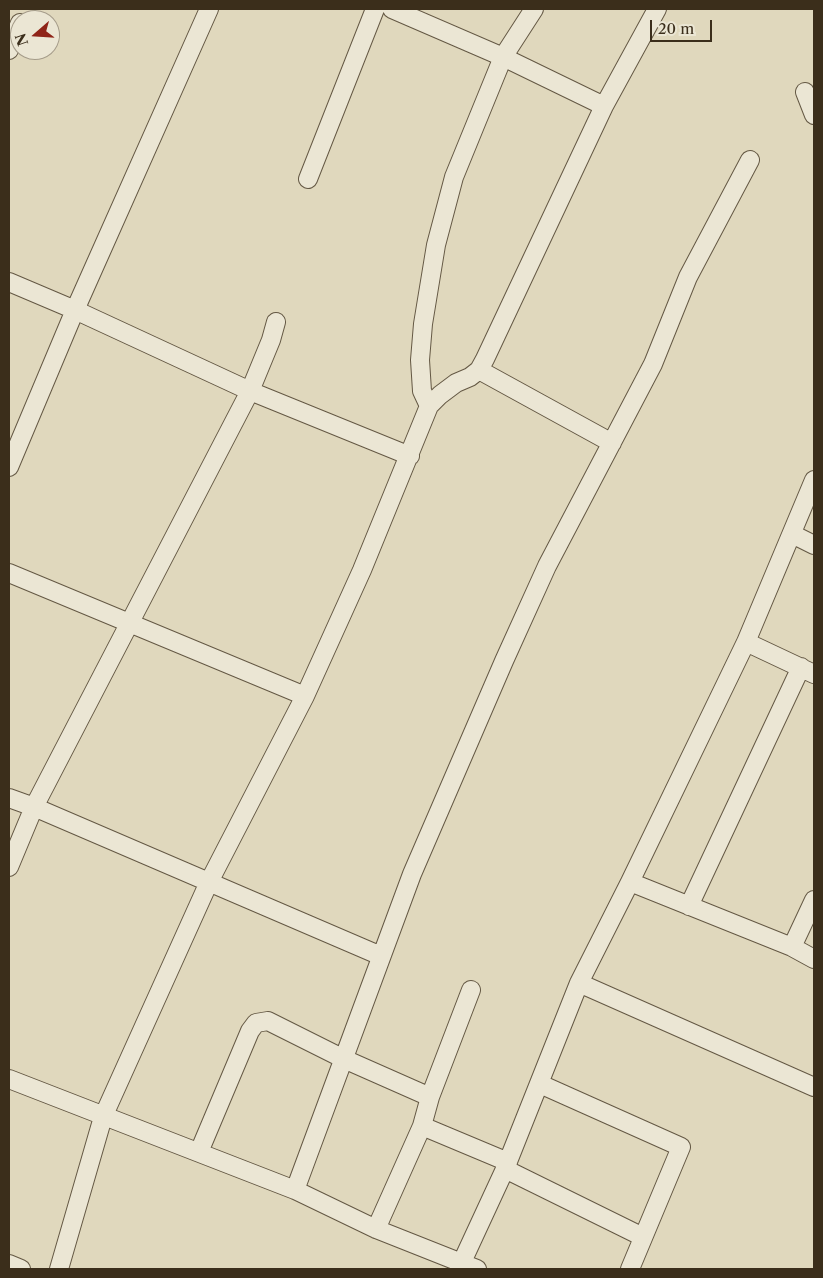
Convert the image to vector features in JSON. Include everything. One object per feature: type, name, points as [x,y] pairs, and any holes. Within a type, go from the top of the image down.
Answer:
[{"type":"street","points":[[9,466],[75,310],[209,9]]},
{"type":"street","points":[[308,179],[375,9]]},
{"type":"street","points":[[392,9],[504,57],[604,106]]},
{"type":"street","points":[[429,406],[422,391],[420,360],[423,324],[436,245],[454,177],[504,57],[534,9]]},
{"type":"street","points":[[60,1269],[103,1116],[209,882],[305,696],[362,570],[429,406],[456,383],[470,377],[479,370],[604,106],[657,9]]},
{"type":"street","points":[[805,92],[814,115]]},
{"type":"street","points":[[295,1190],[412,874],[504,661],[547,566],[653,364],[688,276],[750,160]]},
{"type":"street","points":[[9,282],[75,310],[250,391],[410,456]]},
{"type":"street","points":[[9,867],[34,807],[250,391],[271,340],[276,322]]},
{"type":"street","points":[[479,370],[612,443]]},
{"type":"street","points":[[9,1079],[295,1190],[376,1228],[470,1266],[579,983],[746,642],[814,480]]},
{"type":"street","points":[[792,534],[814,545]]},
{"type":"street","points":[[9,573],[305,696]]},
{"type":"street","points":[[690,906],[808,671],[746,642]]},
{"type":"street","points":[[9,798],[381,956]]},
{"type":"street","points":[[630,882],[792,947],[814,959]]},
{"type":"street","points":[[792,947],[814,900]]},
{"type":"street","points":[[579,983],[814,1087]]},
{"type":"street","points":[[376,1228],[422,1126],[430,1096],[471,990]]},
{"type":"street","points":[[199,1152],[250,1031],[256,1023],[268,1021],[344,1059],[430,1096]]},
{"type":"street","points":[[540,1084],[681,1148],[630,1269]]},
{"type":"street","points":[[422,1126],[507,1166],[643,1237]]},
{"type":"street","points":[[9,1264],[21,1269]]}]
